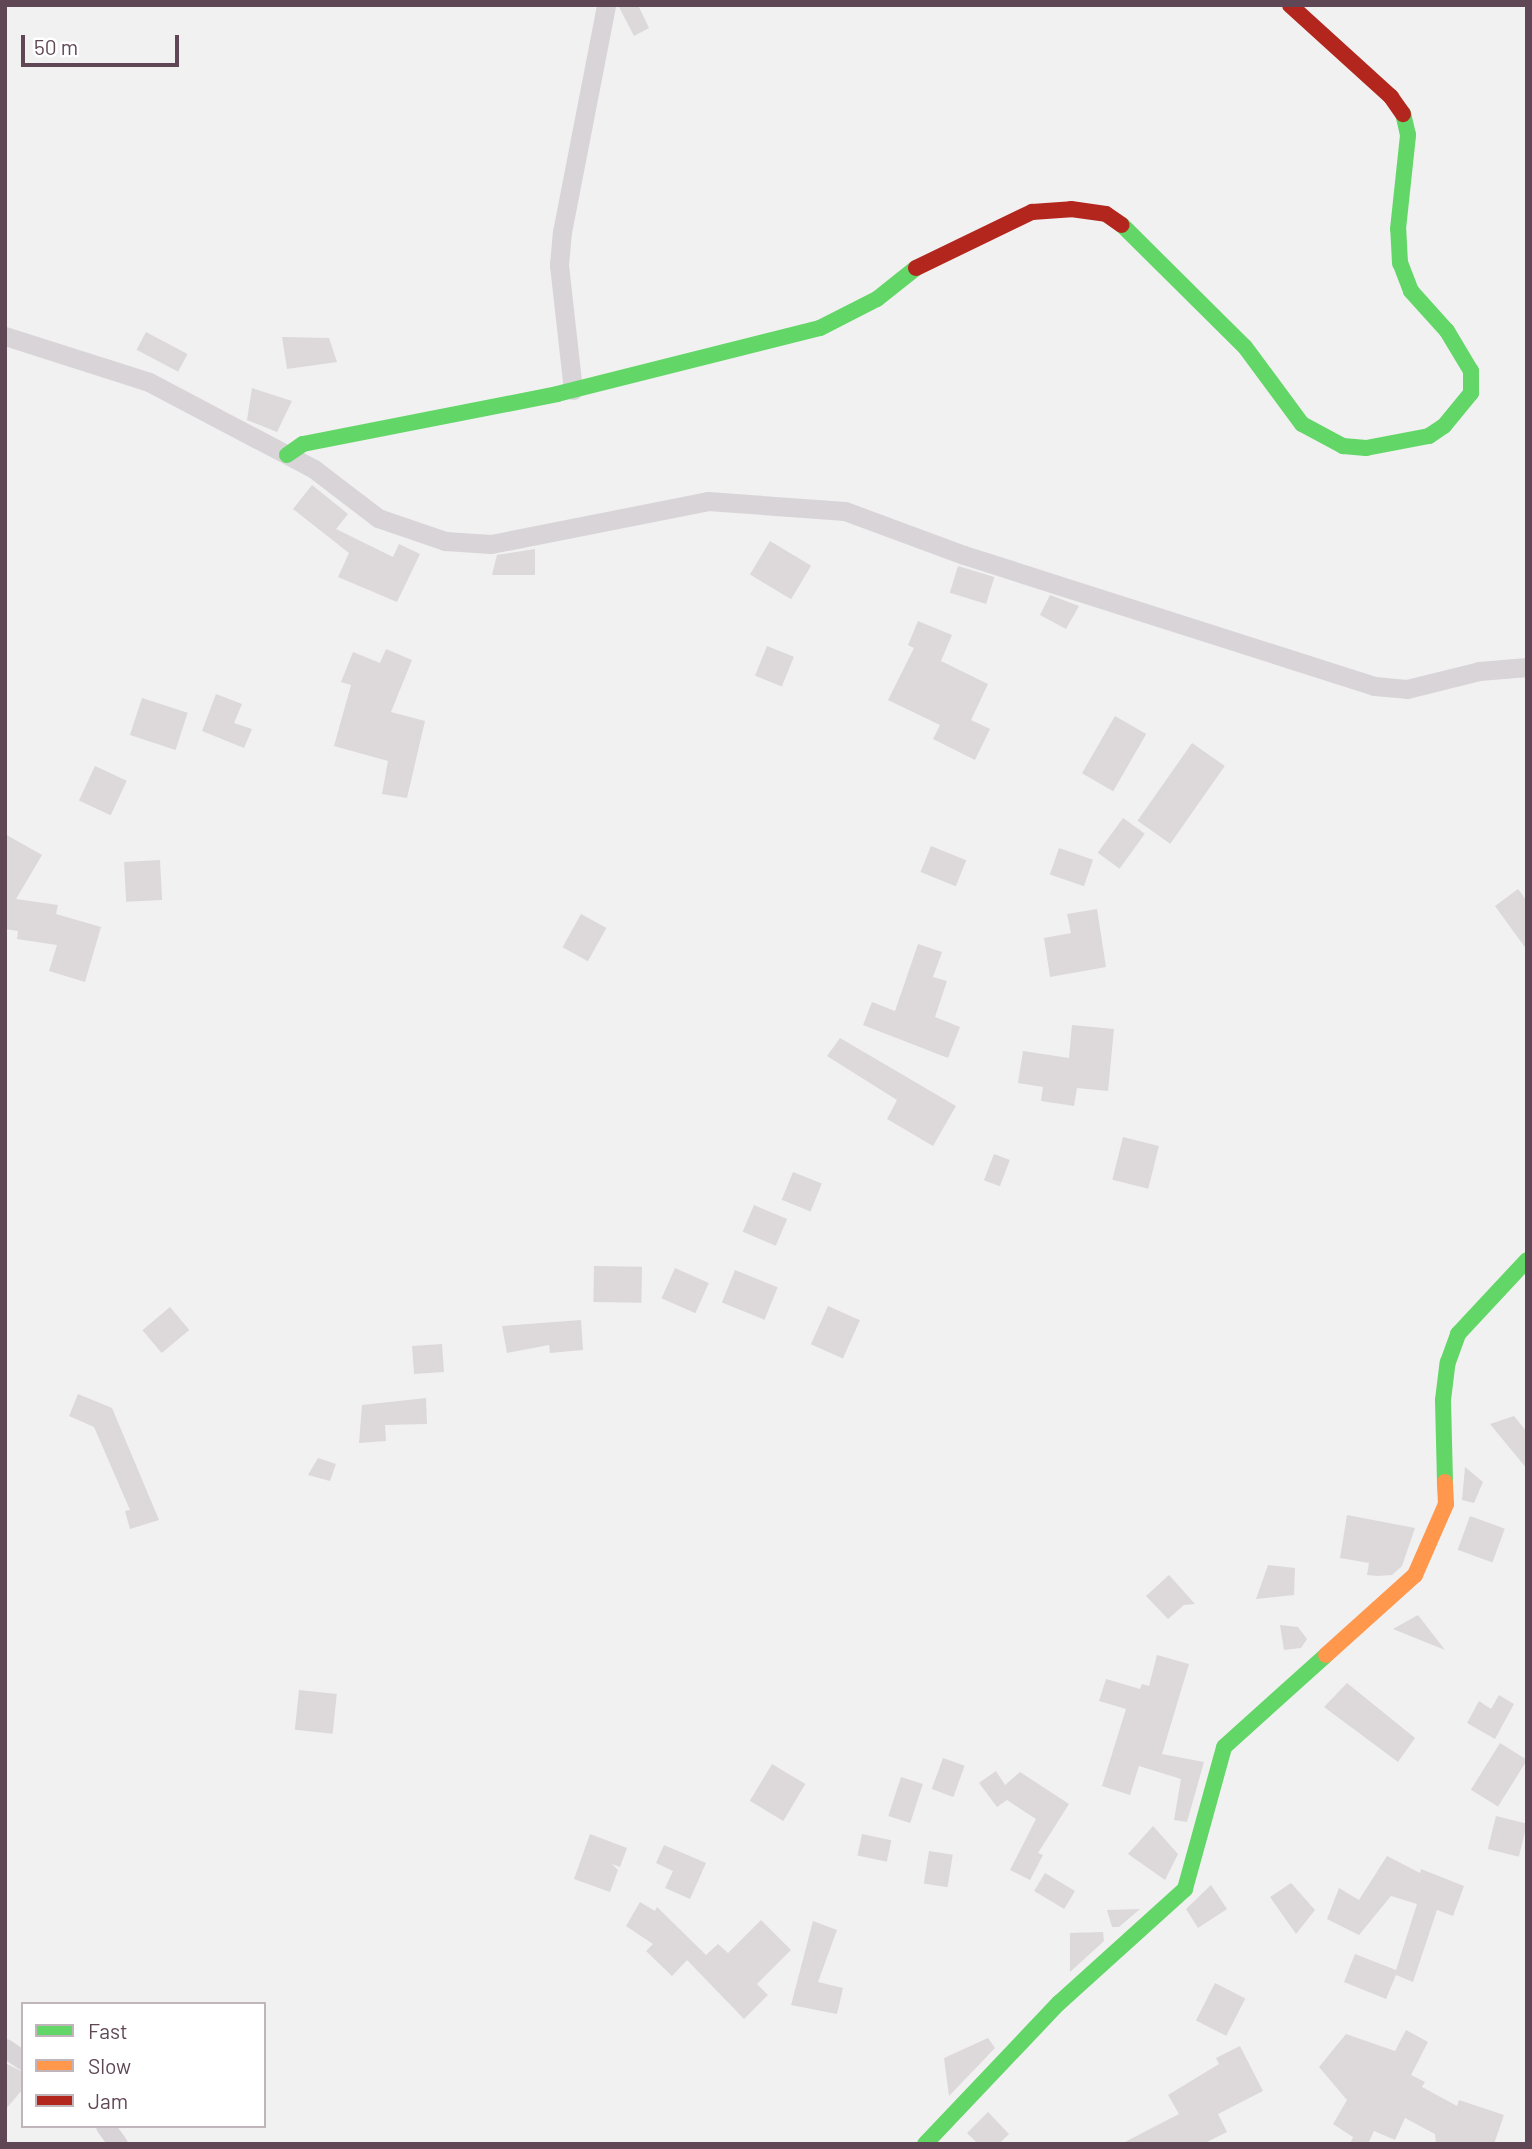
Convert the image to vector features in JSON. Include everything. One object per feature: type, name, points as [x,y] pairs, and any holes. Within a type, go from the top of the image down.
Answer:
[{"type":"street","points":[[573,390],[559,265],[606,5]]},
{"type":"street","points":[[287,455],[303,444],[573,390],[820,328],[877,299],[905,274],[1004,222],[1032,212],[1071,209],[1106,214],[1137,235],[1222,321],[1294,415],[1313,431],[1343,446],[1366,448],[1429,436],[1444,426],[1471,393],[1471,371],[1447,331],[1412,291],[1400,263],[1398,229],[1408,135],[1405,117],[1391,97],[1290,5]]},
{"type":"street","points":[[5,336],[149,382],[322,474],[378,518],[445,541],[491,544],[699,502],[845,511],[964,555],[1374,686],[1407,689],[1479,671],[1527,667]]},
{"type":"street","points":[[925,2144],[1046,2015],[1185,1889],[1214,1774],[1232,1738],[1415,1575],[1440,1525],[1446,1504],[1443,1400],[1448,1362],[1458,1334],[1478,1308],[1527,1260]]},
{"type":"street","points":[[5,2048],[21,2059]]},
{"type":"street","points":[[106,2128],[118,2144]]},
{"type":"building","points":[[618,5],[638,5],[649,28],[634,36]]},
{"type":"building","points":[[146,332],[187,354],[178,372],[137,350]]},
{"type":"building","points":[[282,337],[329,338],[337,362],[287,369]]},
{"type":"building","points":[[252,388],[292,401],[277,432],[247,420]]},
{"type":"building","points":[[312,485],[348,514],[336,529],[393,557],[399,544],[420,554],[397,602],[338,577],[349,553],[293,509]]},
{"type":"building","points":[[770,541],[811,566],[791,599],[750,574]]},
{"type":"building","points":[[535,549],[535,575],[492,575],[497,555]]},
{"type":"building","points":[[958,566],[994,577],[986,604],[950,593]]},
{"type":"building","points":[[1050,595],[1079,606],[1066,629],[1040,615]]},
{"type":"building","points":[[918,621],[952,635],[941,661],[988,684],[971,720],[990,729],[975,760],[933,739],[940,725],[888,700],[914,648],[908,645]]},
{"type":"building","points":[[767,646],[794,657],[782,687],[755,676]]},
{"type":"building","points":[[386,649],[412,660],[391,712],[425,721],[407,798],[382,794],[388,761],[334,746],[351,685],[341,682],[353,652],[380,663]]},
{"type":"building","points":[[216,694],[242,704],[234,723],[252,729],[244,748],[202,731]]},
{"type":"building","points":[[142,698],[188,713],[176,750],[130,735]]},
{"type":"building","points":[[1115,716],[1146,734],[1113,791],[1082,773]]},
{"type":"building","points":[[1192,743],[1225,766],[1170,844],[1138,821]]},
{"type":"building","points":[[95,766],[127,781],[111,815],[79,800]]},
{"type":"building","points":[[1123,818],[1145,834],[1120,869],[1098,853]]},
{"type":"building","points":[[5,834],[42,855],[16,899],[58,905],[56,914],[101,927],[85,982],[49,971],[57,945],[17,939],[18,931],[5,929]]},
{"type":"building","points":[[931,846],[966,860],[956,886],[921,872]]},
{"type":"building","points":[[1059,848],[1093,860],[1084,886],[1050,874]]},
{"type":"building","points":[[160,860],[162,900],[126,902],[124,862]]},
{"type":"building","points":[[1518,889],[1527,901],[1527,950],[1495,906]]},
{"type":"building","points":[[1097,909],[1106,967],[1050,977],[1044,938],[1071,933],[1067,914]]},
{"type":"building","points":[[581,914],[606,928],[588,961],[563,947]]},
{"type":"building","points":[[918,944],[942,952],[933,977],[947,981],[935,1017],[960,1027],[948,1058],[863,1025],[872,1002],[895,1011]]},
{"type":"building","points":[[1072,1025],[1114,1029],[1108,1091],[1077,1088],[1074,1106],[1041,1101],[1043,1087],[1018,1083],[1023,1051],[1069,1058]]},
{"type":"building","points":[[840,1038],[956,1106],[933,1146],[887,1119],[897,1100],[827,1056]]},
{"type":"building","points":[[1123,1137],[1159,1146],[1148,1189],[1112,1180]]},
{"type":"building","points":[[994,1154],[1010,1160],[1000,1186],[984,1180]]},
{"type":"building","points":[[793,1172],[822,1184],[811,1211],[782,1200]]},
{"type":"building","points":[[754,1205],[787,1219],[776,1246],[743,1232]]},
{"type":"building","points":[[594,1266],[642,1267],[641,1303],[593,1302]]},
{"type":"building","points":[[675,1268],[709,1283],[695,1313],[662,1298]]},
{"type":"building","points":[[735,1270],[778,1287],[765,1320],[722,1302]]},
{"type":"building","points":[[828,1306],[860,1320],[843,1359],[811,1344]]},
{"type":"building","points":[[170,1307],[189,1330],[162,1353],[142,1330]]},
{"type":"building","points":[[581,1320],[583,1350],[550,1353],[549,1345],[507,1353],[502,1326]]},
{"type":"building","points":[[442,1344],[444,1372],[414,1374],[412,1346]]},
{"type":"building","points":[[78,1394],[112,1408],[159,1520],[130,1529],[125,1511],[130,1510],[94,1427],[69,1416]]},
{"type":"building","points":[[426,1398],[427,1424],[385,1425],[386,1441],[359,1443],[362,1405]]},
{"type":"building","points":[[1514,1416],[1527,1432],[1527,1469],[1490,1424]]},
{"type":"building","points":[[318,1458],[336,1464],[330,1481],[308,1475]]},
{"type":"building","points":[[1465,1467],[1483,1482],[1474,1503],[1462,1500]]},
{"type":"building","points":[[1347,1515],[1415,1528],[1402,1566],[1392,1575],[1367,1575],[1369,1563],[1340,1558]]},
{"type":"building","points":[[1470,1516],[1505,1529],[1492,1562],[1458,1550]]},
{"type":"building","points":[[1268,1565],[1295,1568],[1294,1595],[1256,1599]]},
{"type":"building","points":[[1169,1575],[1195,1604],[1184,1605],[1168,1619],[1146,1596]]},
{"type":"building","points":[[1418,1615],[1445,1650],[1393,1629]]},
{"type":"building","points":[[1280,1625],[1298,1627],[1307,1639],[1301,1648],[1284,1650]]},
{"type":"building","points":[[1157,1655],[1189,1664],[1162,1754],[1204,1762],[1187,1822],[1174,1820],[1181,1779],[1139,1766],[1130,1795],[1102,1786],[1126,1709],[1099,1701],[1106,1679],[1140,1689],[1142,1684],[1149,1686]]},
{"type":"building","points":[[1347,1683],[1415,1738],[1398,1762],[1324,1707]]},
{"type":"building","points":[[299,1690],[337,1694],[333,1734],[295,1730]]},
{"type":"building","points":[[1499,1695],[1514,1704],[1495,1739],[1467,1723],[1479,1701],[1491,1709]]},
{"type":"building","points":[[1500,1743],[1527,1760],[1498,1807],[1471,1790]]},
{"type":"building","points":[[943,1758],[965,1766],[953,1797],[932,1789]]},
{"type":"building","points":[[772,1764],[805,1784],[783,1821],[750,1801]]},
{"type":"building","points":[[996,1771],[1005,1785],[1020,1772],[1069,1804],[1038,1853],[1043,1855],[1030,1880],[1010,1870],[1036,1819],[1007,1800],[997,1807],[979,1783]]},
{"type":"building","points":[[901,1777],[923,1784],[910,1823],[888,1816]]},
{"type":"building","points":[[1496,1816],[1527,1824],[1519,1857],[1488,1849]]},
{"type":"building","points":[[1153,1826],[1178,1854],[1165,1880],[1128,1854]]},
{"type":"building","points":[[590,1834],[627,1848],[620,1867],[612,1864],[618,1870],[610,1892],[574,1879]]},
{"type":"building","points":[[862,1834],[891,1840],[887,1862],[857,1856]]},
{"type":"building","points":[[664,1845],[706,1863],[690,1899],[665,1888],[673,1871],[656,1863]]},
{"type":"building","points":[[929,1851],[953,1855],[948,1887],[924,1884]]},
{"type":"building","points":[[1387,1856],[1420,1873],[1421,1869],[1464,1886],[1453,1916],[1437,1910],[1413,1982],[1396,1975],[1386,1999],[1344,1982],[1355,1954],[1396,1970],[1417,1904],[1391,1896],[1359,1935],[1327,1919],[1339,1888],[1359,1900]]},
{"type":"building","points":[[1045,1873],[1075,1891],[1064,1909],[1034,1891]]},
{"type":"building","points":[[1291,1883],[1315,1910],[1296,1934],[1270,1897]]},
{"type":"building","points":[[1211,1885],[1227,1909],[1198,1928],[1186,1909]]},
{"type":"building","points":[[640,1902],[655,1911],[657,1907],[706,1955],[718,1944],[728,1953],[761,1920],[791,1950],[757,1984],[768,1995],[744,2019],[687,1960],[672,1976],[646,1951],[653,1944],[626,1926]]},
{"type":"building","points":[[1140,1909],[1119,1927],[1112,1927],[1107,1910]]},
{"type":"building","points":[[813,1921],[837,1930],[818,1982],[843,1988],[837,2014],[791,2005]]},
{"type":"building","points":[[1103,1932],[1104,1941],[1070,1972],[1070,1933]]},
{"type":"building","points":[[1215,1983],[1245,1998],[1226,2036],[1196,2020]]},
{"type":"building","points":[[1406,2030],[1428,2042],[1411,2075],[1425,2082],[1422,2087],[1457,2106],[1459,2100],[1504,2115],[1494,2144],[1436,2144],[1435,2134],[1405,2118],[1395,2140],[1374,2131],[1368,2144],[1350,2144],[1353,2137],[1333,2124],[1347,2100],[1319,2067],[1346,2034],[1395,2051]]},
{"type":"building","points":[[988,2038],[995,2048],[949,2096],[944,2058]]},
{"type":"building","points":[[1240,2046],[1263,2091],[1218,2114],[1227,2132],[1203,2144],[1121,2144],[1179,2114],[1168,2095],[1219,2064],[1216,2058]]},
{"type":"building","points":[[5,2063],[21,2071],[21,2091],[5,2110]]},
{"type":"building","points":[[988,2112],[1009,2134],[999,2144],[978,2144],[967,2133]]},
{"type":"traffic: fast","points":[[1122,225],[1245,347],[1302,424],[1343,446],[1366,448],[1429,436],[1444,426],[1471,393],[1471,371],[1447,331],[1411,291],[1400,263],[1398,229],[1408,135],[1403,114]]},
{"type":"traffic: fast","points":[[287,455],[303,444],[557,394],[820,328],[877,299],[916,268]]},
{"type":"traffic: fast","points":[[1445,1482],[1443,1400],[1448,1362],[1458,1334],[1527,1260]]},
{"type":"traffic: fast","points":[[925,2144],[1059,2003],[1185,1889],[1224,1747],[1326,1655]]},
{"type":"traffic: slow","points":[[1326,1655],[1415,1575],[1446,1504],[1445,1482]]},
{"type":"traffic: jam","points":[[1290,5],[1391,97],[1403,114]]},
{"type":"traffic: jam","points":[[916,268],[1032,212],[1071,209],[1106,214],[1122,225]]}]
